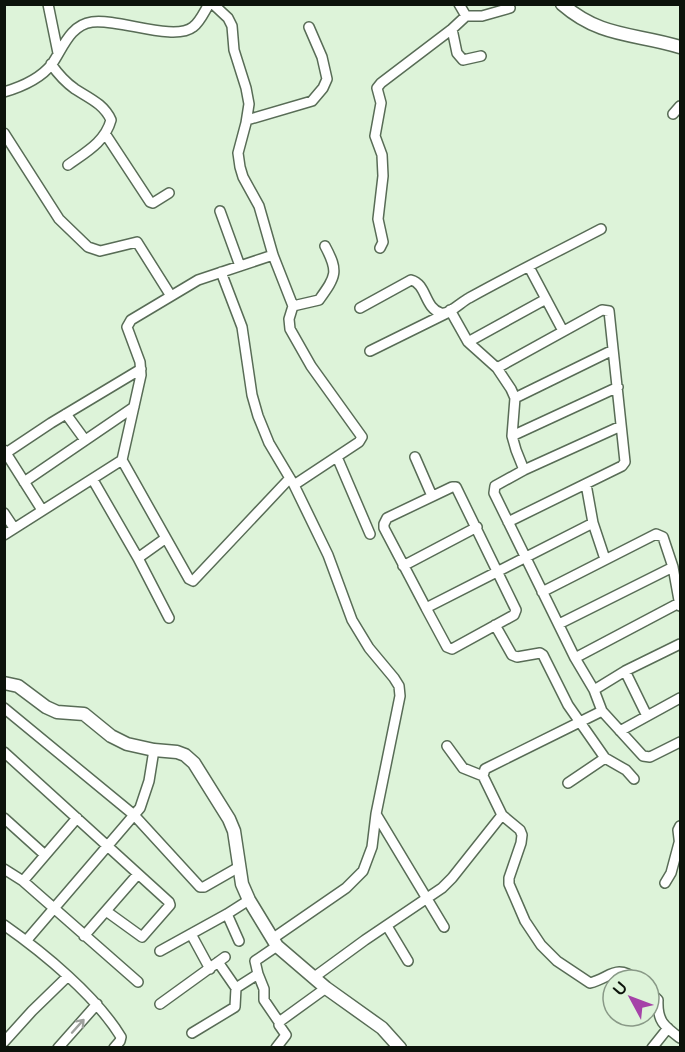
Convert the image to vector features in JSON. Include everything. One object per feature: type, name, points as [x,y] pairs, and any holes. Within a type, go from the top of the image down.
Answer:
[{"type":"street","points":[[48,4],[58,53]]},
{"type":"street","points":[[4,92],[30,81],[51,64],[70,35],[84,24],[101,21],[169,32],[185,32],[197,23],[211,4],[228,18],[232,26],[234,51],[247,96],[247,120],[238,153],[240,167],[259,206],[273,255],[293,306],[289,320],[290,329],[311,366],[362,436],[359,442],[337,457],[292,482],[196,580],[189,579],[122,460],[141,369],[127,327],[128,324],[198,280],[273,255]]},
{"type":"street","points":[[459,4],[466,16]]},
{"type":"street","points":[[562,4],[583,20],[605,30],[681,47]]},
{"type":"street","points":[[380,248],[383,242],[378,219],[383,176],[382,155],[375,136],[381,103],[377,88],[466,16],[482,16],[510,8]]},
{"type":"street","points":[[247,120],[312,101],[323,88],[327,79],[322,57],[309,27]]},
{"type":"street","points":[[452,29],[457,53],[463,60],[481,56]]},
{"type":"street","points":[[51,64],[68,83],[104,108],[111,120],[106,135],[101,141],[68,165]]},
{"type":"street","points":[[673,114],[681,106]]},
{"type":"street","points":[[4,133],[59,219],[70,231],[95,251],[137,243],[171,296]]},
{"type":"street","points":[[106,135],[150,202],[153,203],[169,193]]},
{"type":"street","points":[[220,211],[240,266]]},
{"type":"street","points":[[370,351],[448,312],[468,299],[601,229]]},
{"type":"street","points":[[293,306],[319,300],[331,284],[336,272],[325,246]]},
{"type":"street","points":[[529,267],[563,331]]},
{"type":"street","points":[[221,272],[242,327],[252,395],[269,443],[292,482],[328,555],[352,620],[369,648],[394,678],[399,686],[400,696],[376,814],[372,847],[363,871],[274,942],[255,961],[264,989],[264,1000],[286,1035],[276,1047]]},
{"type":"street","points":[[360,308],[411,280],[420,285],[432,308],[441,313],[448,312]]},
{"type":"street","points":[[468,342],[546,299]]},
{"type":"street","points":[[497,368],[602,310],[606,309],[609,312],[626,459],[624,464],[508,522]]},
{"type":"street","points":[[448,312],[468,342],[505,378],[514,398],[512,436],[524,470]]},
{"type":"street","points":[[514,398],[613,350]]},
{"type":"street","points":[[42,510],[5,452],[141,369]]},
{"type":"street","points":[[512,436],[618,387]]},
{"type":"street","points":[[24,482],[134,407]]},
{"type":"street","points":[[66,414],[85,440]]},
{"type":"street","points":[[590,717],[594,690],[542,592],[517,562],[508,522],[494,489],[524,470],[621,426]]},
{"type":"street","points":[[337,457],[369,534]]},
{"type":"street","points":[[415,457],[432,496]]},
{"type":"street","points":[[4,535],[122,460]]},
{"type":"street","points":[[93,480],[169,618]]},
{"type":"street","points":[[586,484],[593,523],[605,559]]},
{"type":"street","points":[[456,487],[516,610],[514,615],[452,649],[447,647],[384,528],[387,518],[432,496],[456,487]]},
{"type":"street","points":[[4,513],[14,528]]},
{"type":"street","points":[[426,608],[593,523]]},
{"type":"street","points":[[403,566],[477,527]]},
{"type":"street","points":[[542,592],[658,534],[663,537],[673,567],[680,605],[575,658]]},
{"type":"street","points":[[138,558],[166,538]]},
{"type":"street","points":[[559,624],[673,567]]},
{"type":"street","points":[[495,625],[512,656],[540,653],[543,656],[590,717],[604,758],[626,770],[634,779]]},
{"type":"street","points":[[594,690],[625,671],[681,644]]},
{"type":"street","points":[[625,671],[647,716]]},
{"type":"street","points":[[4,683],[18,686],[46,707],[57,712],[84,714],[116,739],[127,744],[185,755],[202,773],[229,819],[237,849],[242,884],[274,942],[313,978],[382,1028],[400,1047]]},
{"type":"street","points":[[620,731],[681,698]]},
{"type":"street","points":[[4,708],[134,815],[201,888],[239,867]]},
{"type":"street","points":[[590,717],[620,731],[646,758],[678,743],[681,755]]},
{"type":"street","points":[[590,717],[485,769],[483,776],[502,815],[522,834],[510,873],[509,884],[525,921],[541,945],[557,961],[590,983],[601,978]]},
{"type":"street","points":[[447,746],[463,768],[483,776]]},
{"type":"street","points":[[27,941],[143,802],[154,750]]},
{"type":"street","points":[[6,756],[108,846],[170,905],[145,935],[140,937],[106,911]]},
{"type":"street","points":[[568,783],[604,758]]},
{"type":"street","points":[[376,814],[444,927]]},
{"type":"street","points":[[313,978],[427,899],[452,878],[502,815]]},
{"type":"street","points":[[4,818],[45,855]]},
{"type":"street","points":[[23,881],[77,818]]},
{"type":"street","points":[[665,883],[680,845],[678,830],[681,826]]},
{"type":"street","points":[[4,869],[23,881],[138,982]]},
{"type":"street","points":[[670,873],[675,874],[681,869]]},
{"type":"street","points":[[84,936],[138,874]]},
{"type":"street","points":[[160,951],[249,900]]},
{"type":"street","points":[[227,914],[239,941]]},
{"type":"street","points":[[4,925],[27,941],[97,1004],[121,1037],[114,1047]]},
{"type":"street","points":[[387,926],[408,961]]},
{"type":"street","points":[[191,934],[210,969]]},
{"type":"street","points":[[160,1004],[222,960],[236,988],[235,1007],[192,1033]]},
{"type":"street","points":[[236,988],[258,974]]},
{"type":"street","points":[[4,1042],[67,977]]},
{"type":"street","points":[[279,1022],[326,988]]},
{"type":"street","points":[[58,1047],[97,1004]]},
{"type":"street","points":[[661,1021],[681,1038]]},
{"type":"street","points":[[652,1047],[668,1028]]}]
